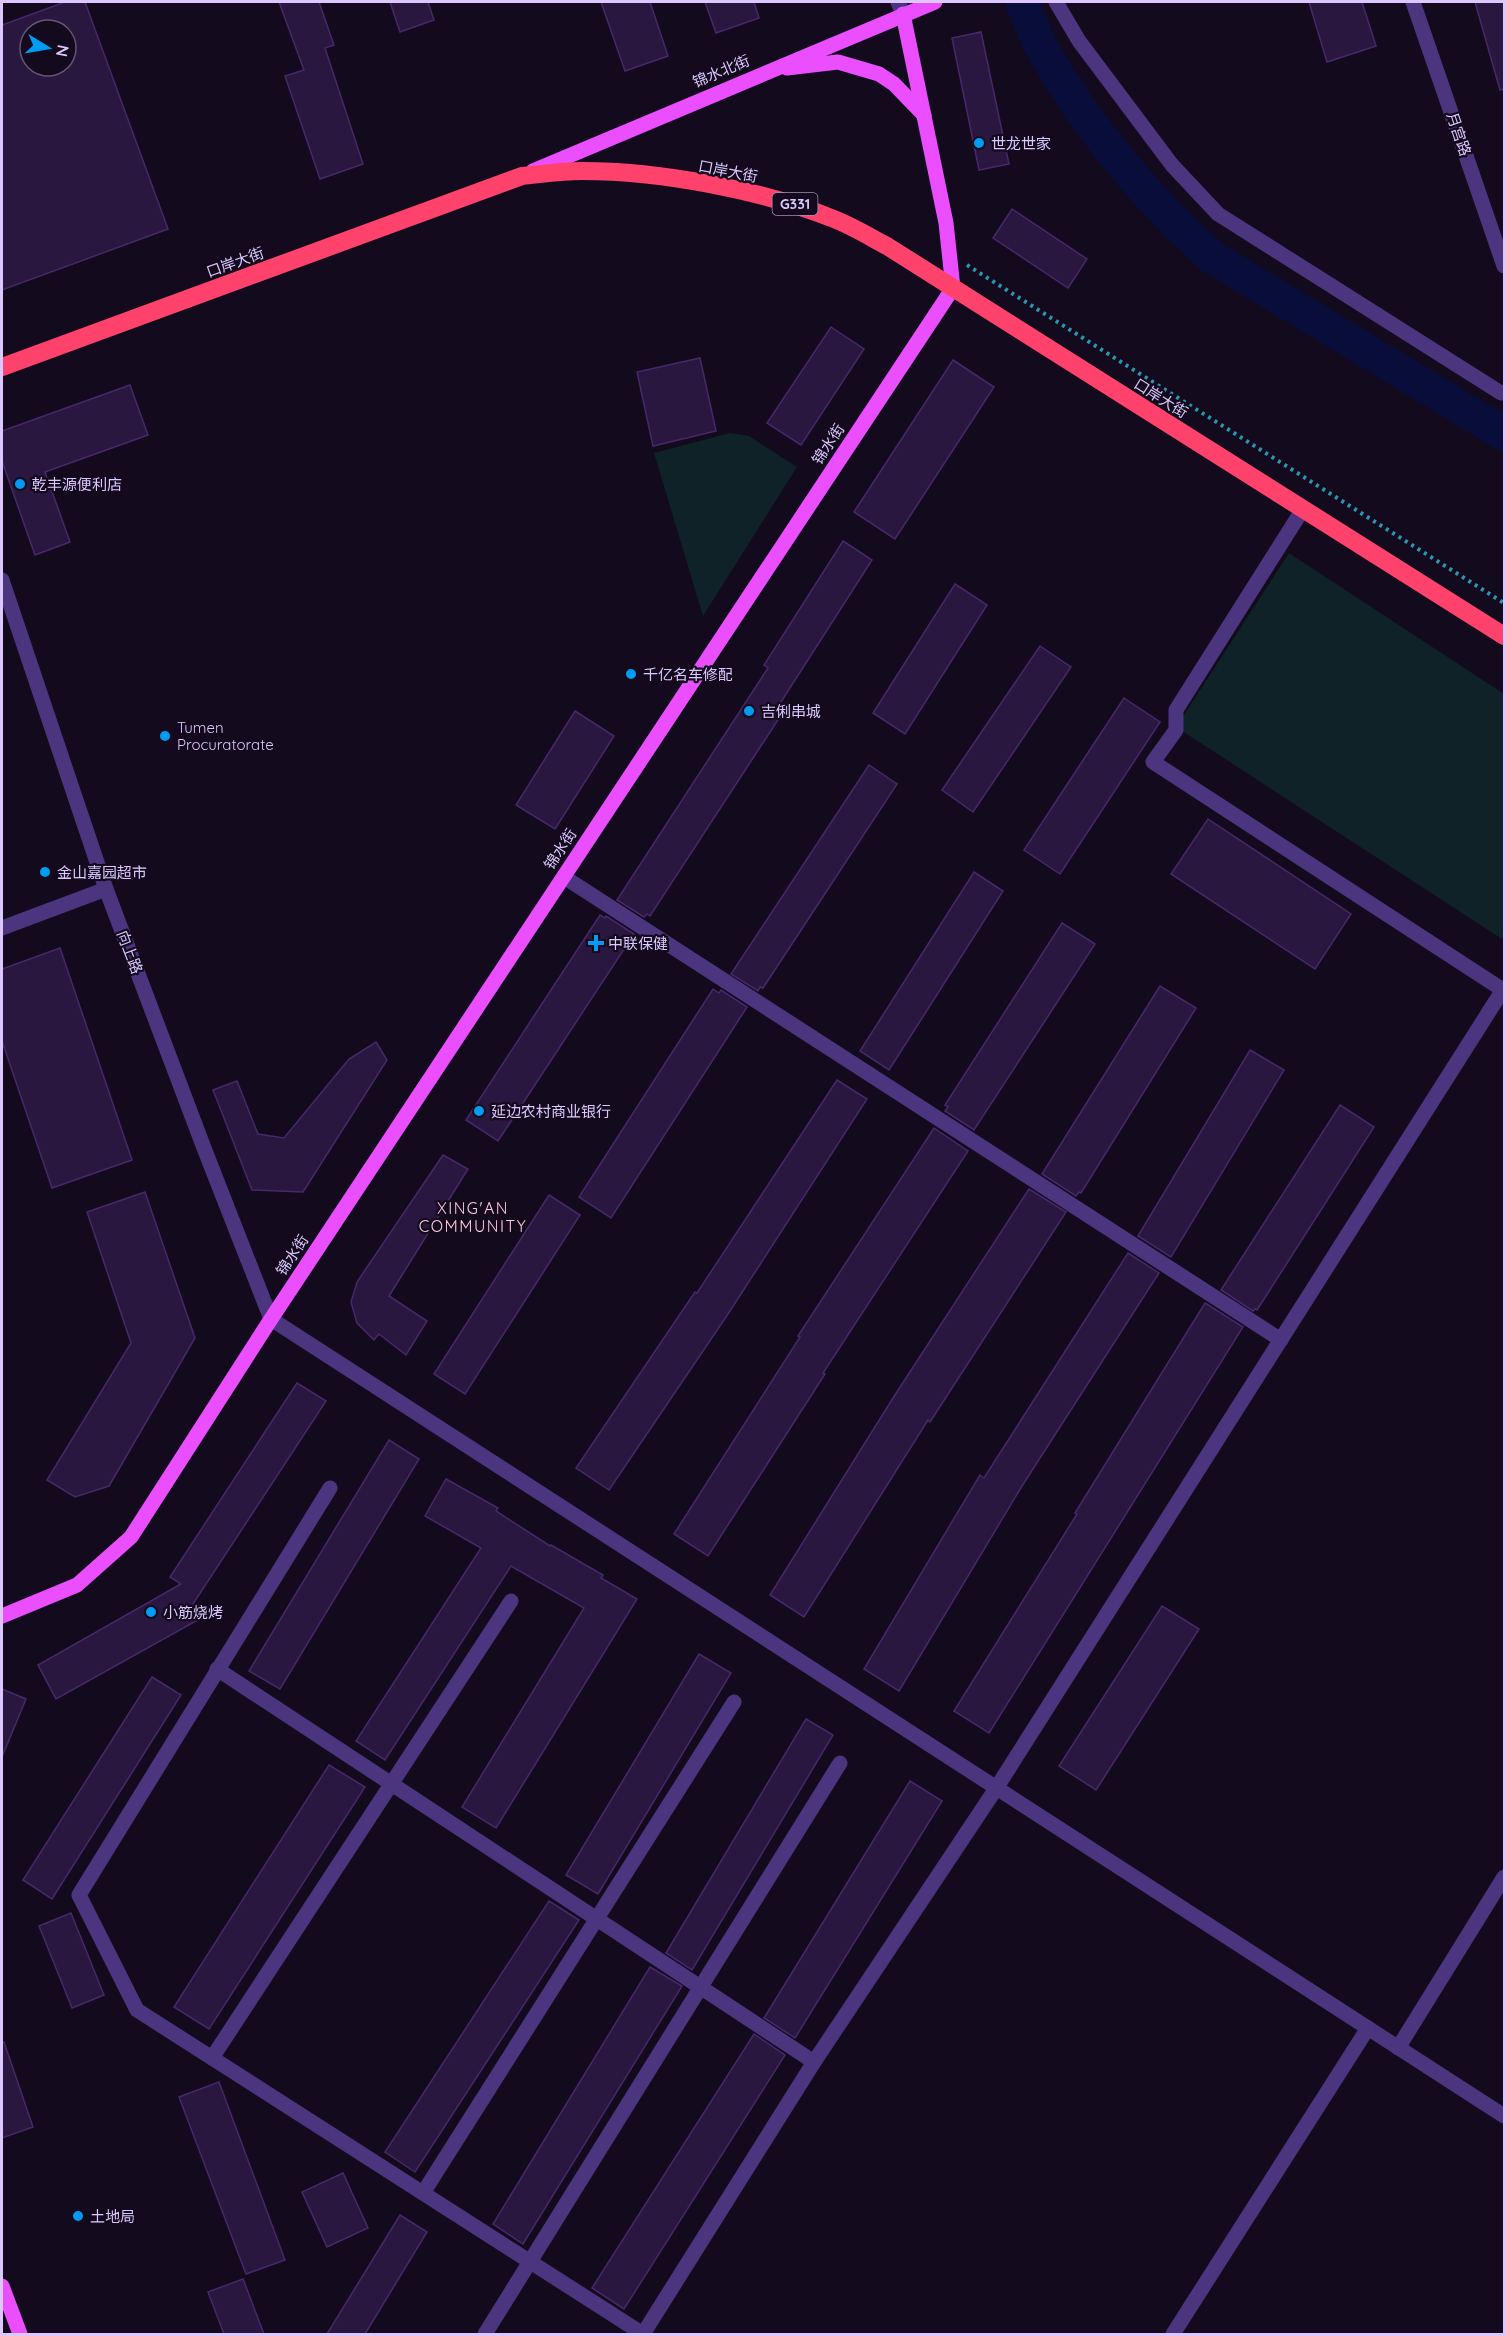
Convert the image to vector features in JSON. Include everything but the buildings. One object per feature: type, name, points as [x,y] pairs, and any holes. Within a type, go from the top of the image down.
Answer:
[{"type":"highway","name":"口岸大街","points":[[2,367],[522,176],[582,171],[642,175],[739,190],[794,204],[837,220],[887,246],[1504,636]]},
{"type":"main road","name":"锦水北街","points":[[522,176],[769,70],[900,8],[935,2]]},
{"type":"main road","points":[[900,8],[946,223],[953,288]]},
{"type":"main road","points":[[769,70],[838,62],[879,74],[894,84],[924,115]]},
{"type":"main road","name":"锦水街","points":[[2,1617],[76,1585],[131,1537],[271,1319],[953,288]]},
{"type":"main road","points":[[2,2286],[20,2334]]},
{"type":"street","points":[[1056,2],[1079,41],[1172,165],[1218,214],[1504,393]]},
{"type":"street","name":"月宫路","points":[[1413,2],[1504,266]]},
{"type":"street","points":[[330,1488],[79,1895],[137,2010],[643,2334],[814,2062],[997,1787],[1504,989],[1153,762],[1176,730],[1176,710],[1303,509]]},
{"type":"street","name":"向上路","points":[[2,580],[106,889],[271,1319]]},
{"type":"street","points":[[564,877],[1281,1340]]},
{"type":"street","points":[[2,928],[106,889]]},
{"type":"street","points":[[271,1319],[1504,2116]]},
{"type":"street","points":[[212,2058],[511,1601]]},
{"type":"street","points":[[217,1669],[814,2062]]},
{"type":"street","points":[[423,2193],[734,1702]]},
{"type":"street","points":[[485,2334],[840,1763]]},
{"type":"street","points":[[1398,2048],[1504,1877]]},
{"type":"street","points":[[1173,2334],[1368,2028]]},
{"type":"path","points":[[949,254],[1504,603]]},
{"type":"green space","points":[[730,433],[749,436],[797,467],[703,616],[654,453]]},
{"type":"green space","points":[[1289,553],[1504,694],[1504,935],[1502,939],[1176,727]]},
{"type":"waterway","points":[[1022,2],[1044,52],[1099,134],[1142,187],[1212,257],[1504,434]]},
{"type":"place","name":"世龙世家","points":[[979,143]]},
{"type":"place","name":"乾丰源便利店","points":[[20,484]]},
{"type":"place","name":"千亿名车修配","points":[[631,674]]},
{"type":"place","name":"吉俐串城","points":[[749,711]]},
{"type":"place","name":"Tumen Procuratorate","points":[[165,736]]},
{"type":"place","name":"金山嘉园超市","points":[[45,872]]},
{"type":"place","name":"中联保健","points":[[596,943]]},
{"type":"place","name":"延边农村商业银行","points":[[479,1111]]},
{"type":"place","name":"小筋烧烤","points":[[151,1612]]},
{"type":"place","name":"土地局","points":[[78,2216]]},
{"type":"district","name":"XING'AN COMMUNITY","points":[[473,1217]]}]
